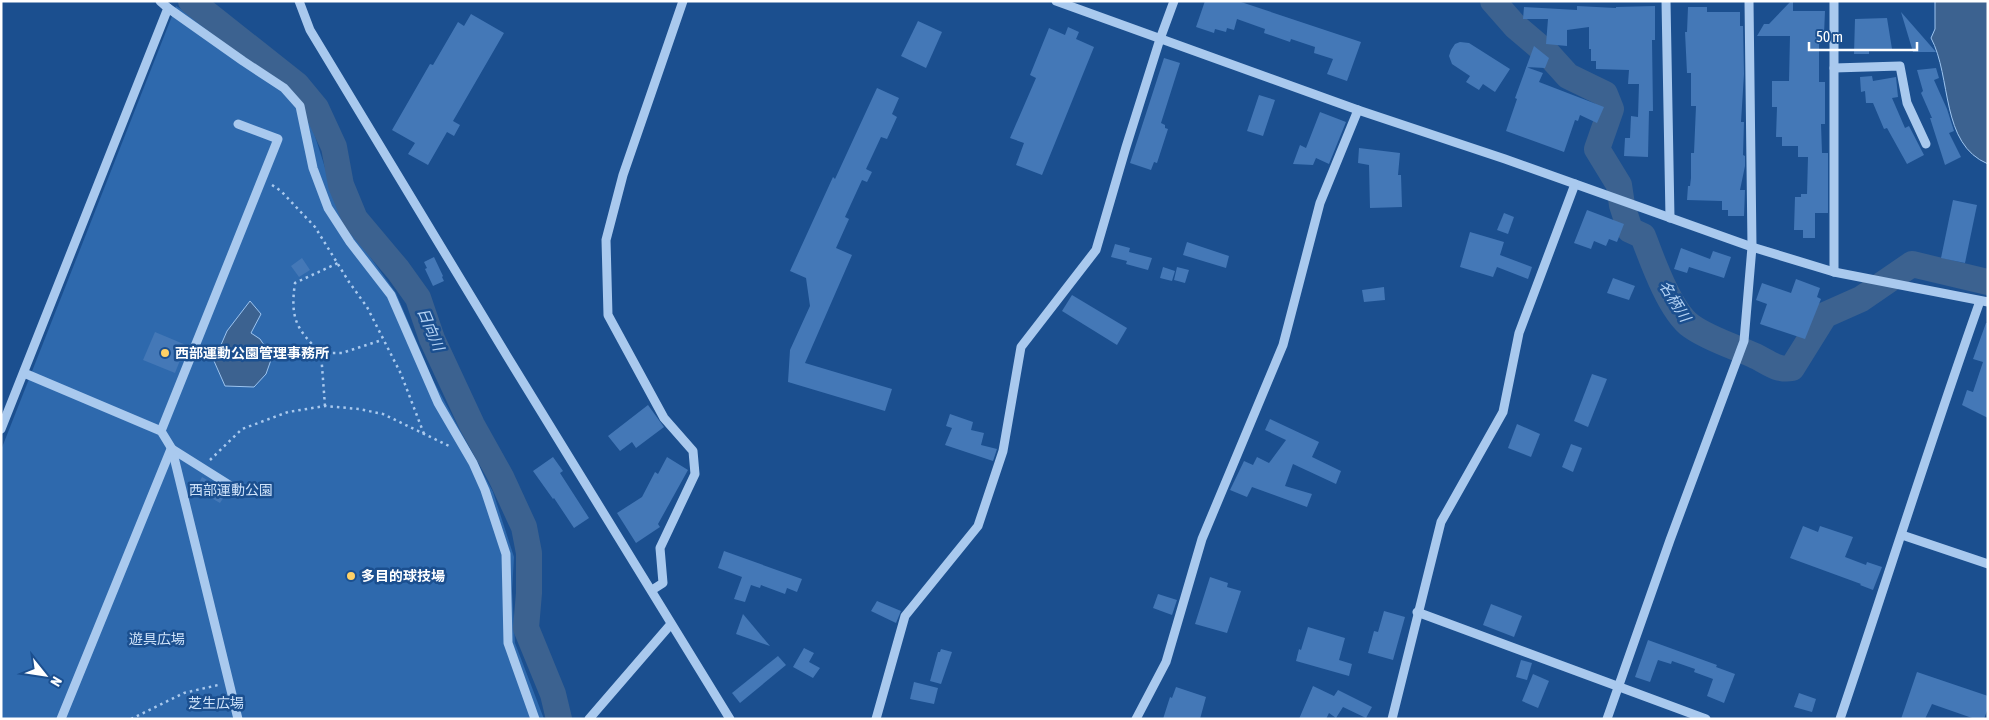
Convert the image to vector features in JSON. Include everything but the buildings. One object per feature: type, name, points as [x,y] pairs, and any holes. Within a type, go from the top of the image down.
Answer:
[{"type":"street","points":[[160,1],[243,62],[284,88],[300,106],[313,168],[328,208],[350,242],[392,295],[438,403],[467,452],[485,490],[506,554],[508,643],[535,719]]},
{"type":"street","points":[[299,1],[315,38],[506,356],[730,719]]},
{"type":"street","points":[[652,590],[663,583],[660,548],[695,474],[693,451],[664,418],[608,315],[606,240],[623,175],[683,1]]},
{"type":"street","points":[[1056,1],[1358,110],[1505,159],[1752,248],[1834,272],[1984,301],[1945,399],[1902,535],[1840,719]]},
{"type":"street","points":[[876,719],[905,616],[978,526],[1003,451],[1021,347],[1096,250],[1160,39],[1174,1]]},
{"type":"street","points":[[1666,1],[1670,218]]},
{"type":"street","points":[[1607,719],[1670,540],[1743,344],[1752,248],[1749,1]]},
{"type":"street","points":[[1834,1],[1834,272]]},
{"type":"street","points":[[1,429],[168,8]]},
{"type":"street","points":[[1834,68],[1900,66],[1907,103],[1926,144]]},
{"type":"street","points":[[1136,719],[1166,662],[1202,539],[1283,345],[1320,203],[1358,110]]},
{"type":"street","points":[[161,431],[278,139],[238,124]]},
{"type":"street","points":[[1392,719],[1417,612],[1441,522],[1503,412],[1519,333],[1575,184]]},
{"type":"street","points":[[24,373],[161,431],[172,448],[238,719]]},
{"type":"street","points":[[172,448],[242,493]]},
{"type":"street","points":[[62,719],[172,448]]},
{"type":"street","points":[[1902,535],[1988,564]]},
{"type":"street","points":[[1417,612],[1706,719]]},
{"type":"street","points":[[589,719],[671,624]]},
{"type":"path","points":[[262,178],[281,191],[315,227],[349,282],[367,306],[382,340],[401,374],[424,434]]},
{"type":"path","points":[[324,406],[321,353],[307,339],[294,320],[293,299],[295,283],[338,263]]},
{"type":"path","points":[[321,353],[342,353],[382,340]]},
{"type":"path","points":[[202,468],[242,430],[288,412],[324,406],[359,408],[384,414],[440,443],[467,452]]},
{"type":"path","points":[[131,719],[184,693],[229,683]]},
{"type":"green space","name":"西部運動公園","points":[[176,6],[217,32],[270,72],[299,97],[310,115],[340,215],[396,293],[433,380],[493,492],[514,557],[512,591],[515,643],[544,719],[1,719],[1,450]]},
{"type":"shaded area","points":[[1935,1],[1988,1],[1988,164],[1973,154],[1962,141],[1954,126],[1938,54],[1931,38],[1935,29]]},
{"type":"shaded area","points":[[250,301],[261,314],[251,333],[260,339],[272,357],[266,374],[254,387],[225,386],[214,361],[227,331]]},
{"type":"waterway","name":"日向川","points":[[191,1],[297,85],[316,108],[334,147],[341,185],[355,219],[398,270],[418,298],[432,339],[472,425],[501,477],[524,527],[529,553],[529,593],[526,628],[553,694],[559,719]]},
{"type":"waterway","name":"名柄川","points":[[1493,1],[1515,26],[1549,55],[1568,76],[1605,94],[1611,109],[1597,149],[1619,185],[1622,205],[1630,230],[1643,236],[1669,297],[1683,319],[1698,331],[1776,367],[1792,368],[1825,315],[1861,299],[1912,264],[1988,282]]},
{"type":"place","name":"西部運動公園管理事務所","points":[[165,353]]},
{"type":"place","name":"多目的球技場","points":[[351,576]]},
{"type":"park label","name":"遊具広場","points":[[157,639]]},
{"type":"park label","name":"芝生広場","points":[[216,703]]}]
